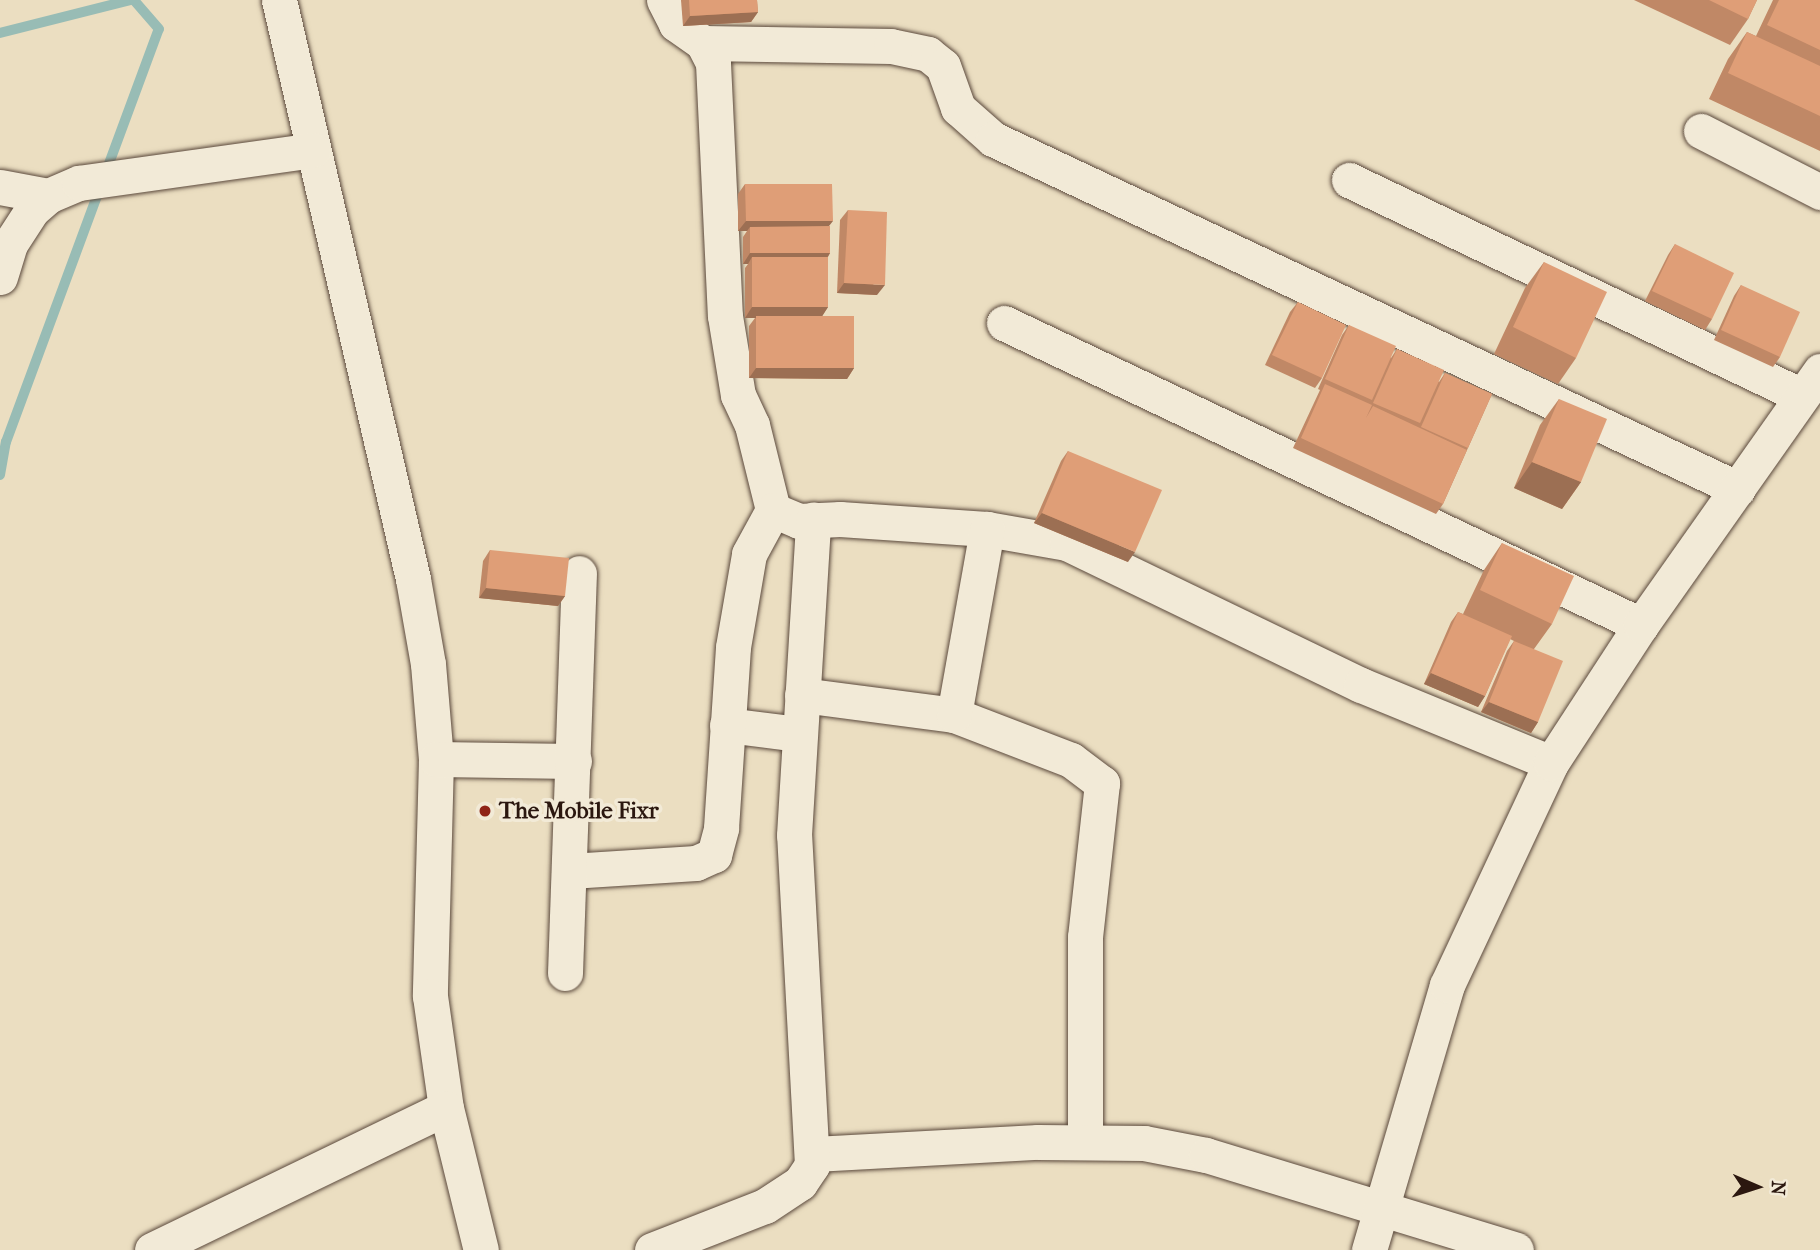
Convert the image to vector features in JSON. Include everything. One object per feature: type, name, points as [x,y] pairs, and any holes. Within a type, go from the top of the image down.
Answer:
[{"type":"street","points":[[664,0],[676,24],[703,43],[713,63],[731,358],[773,510],[786,519],[987,529],[1067,543],[1361,684],[1551,763]]},
{"type":"street","points":[[284,1],[313,150],[413,579],[428,664],[436,759],[430,996],[446,1108],[481,1250]]},
{"type":"street","points":[[703,43],[891,46],[928,54],[943,66],[953,97],[966,118],[1012,149],[1738,489]]},
{"type":"street","points":[[1701,131],[1820,192]]},
{"type":"street","points":[[0,187],[64,189],[130,175],[313,150]]},
{"type":"street","points":[[1349,180],[1810,383],[1641,625],[1551,763],[1447,985],[1369,1250]]},
{"type":"street","points":[[0,277],[10,244],[32,210],[64,189]]},
{"type":"street","points":[[1004,323],[1641,625]]},
{"type":"street","points":[[570,871],[696,863],[714,855],[720,828],[733,647],[755,538],[773,510]]},
{"type":"street","points":[[652,1250],[765,1206],[800,1183],[814,1154],[795,885],[799,734],[813,520]]},
{"type":"street","points":[[954,715],[987,529]]},
{"type":"street","points":[[565,973],[579,573]]},
{"type":"street","points":[[802,695],[954,715],[1079,764],[1102,783],[1086,926],[1085,1141]]},
{"type":"street","points":[[727,725],[799,734]]},
{"type":"street","points":[[436,759],[574,761]]},
{"type":"street","points":[[153,1250],[446,1108]]},
{"type":"street","points":[[814,1154],[1085,1141],[1144,1143],[1206,1154],[1381,1205],[1516,1250]]},
{"type":"building","points":[[689,0],[757,0],[758,12],[690,16]]},
{"type":"building","points":[[1709,0],[1757,0],[1748,19]]},
{"type":"building","points":[[1779,0],[1820,0],[1820,50],[1767,25]]},
{"type":"building","points":[[1747,32],[1820,66],[1820,116],[1728,73]]},
{"type":"building","points":[[745,184],[832,184],[833,221],[746,221]]},
{"type":"building","points":[[848,210],[887,212],[885,285],[844,283]]},
{"type":"building","points":[[830,226],[830,253],[750,253],[750,227]]},
{"type":"building","points":[[1675,244],[1734,273],[1712,319],[1652,291]]},
{"type":"building","points":[[752,257],[828,257],[828,307],[752,307]]},
{"type":"building","points":[[1544,262],[1607,292],[1576,358],[1513,327]]},
{"type":"building","points":[[1741,285],[1800,312],[1780,357],[1721,330]]},
{"type":"building","points":[[1298,302],[1346,325],[1322,378],[1272,355]]},
{"type":"building","points":[[756,316],[854,316],[854,368],[756,368]]},
{"type":"building","points":[[1349,325],[1396,346],[1372,400],[1325,379]]},
{"type":"building","points":[[1397,349],[1444,370],[1420,423],[1373,403]]},
{"type":"building","points":[[1445,373],[1492,394],[1468,448],[1421,427]]},
{"type":"building","points":[[1325,384],[1372,405],[1366,418],[1373,406],[1467,450],[1443,504],[1301,438]]},
{"type":"building","points":[[1559,399],[1607,419],[1581,482],[1532,462]]},
{"type":"building","points":[[1068,451],[1162,490],[1135,552],[1042,513]]},
{"type":"building","points":[[1502,543],[1574,576],[1552,624],[1480,590]]},
{"type":"building","points":[[490,550],[569,558],[565,596],[486,588]]},
{"type":"building","points":[[1458,612],[1512,636],[1485,696],[1431,673]]},
{"type":"building","points":[[1514,641],[1563,661],[1538,722],[1489,702]]},
{"type":"waterway","points":[[0,33],[130,0]]},
{"type":"waterway","points":[[0,475],[6,442],[159,29],[134,0]]},
{"type":"place","name":"The Mobile Fixr","points":[[485,811]]}]
